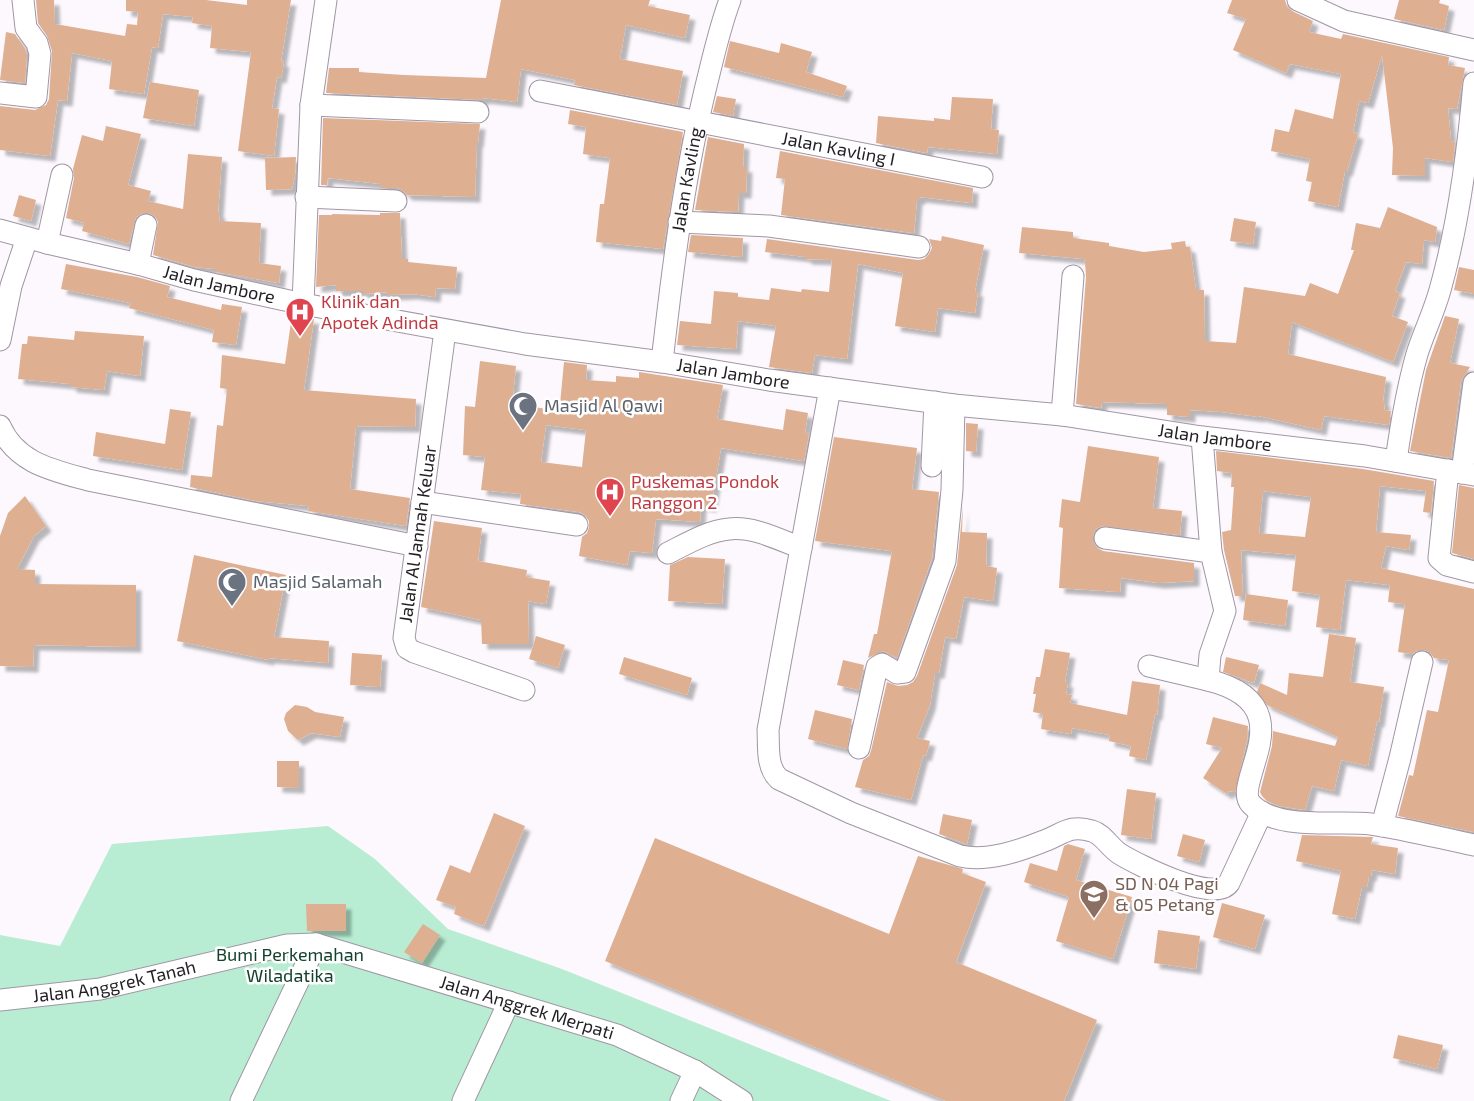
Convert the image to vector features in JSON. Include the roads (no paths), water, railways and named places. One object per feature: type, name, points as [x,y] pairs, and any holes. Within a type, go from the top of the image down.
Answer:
[{"type":"street","points":[[0,93],[36,97],[40,54],[37,43],[26,28],[23,0]]},
{"type":"street","points":[[303,304],[311,105],[326,0]]},
{"type":"street","name":"Jalan Kavling","points":[[662,362],[679,222],[697,122],[730,0]]},
{"type":"street","points":[[1298,0],[1344,21],[1474,50]]},
{"type":"street","points":[[1396,461],[1407,393],[1449,255],[1464,174],[1474,83]]},
{"type":"street","name":"Jalan Kavling I","points":[[540,91],[982,177]]},
{"type":"street","points":[[311,105],[478,112]]},
{"type":"street","points":[[0,340],[11,286],[37,241],[62,175]]},
{"type":"street","points":[[306,196],[396,201]]},
{"type":"street","points":[[679,222],[768,226],[919,247]]},
{"type":"street","points":[[138,264],[146,225]]},
{"type":"street","name":"Jalan Jambore","points":[[0,230],[194,280],[303,304],[525,345],[662,362],[944,404],[1062,415],[1202,437],[1365,456],[1461,473]]},
{"type":"street","points":[[1062,415],[1072,276]]},
{"type":"street","name":"Jalan Al Jannah Keluar","points":[[446,331],[404,638],[407,648],[414,652],[525,690]]},
{"type":"street","points":[[1474,383],[1461,473],[1439,558],[1447,565],[1474,572]]},
{"type":"street","points":[[830,388],[768,730],[770,769],[779,779],[851,813],[960,856],[976,858],[998,855],[1045,841],[1067,829],[1093,831],[1120,853],[1179,882],[1220,890],[1229,883],[1262,812]]},
{"type":"street","points":[[932,466],[944,404]]},
{"type":"street","points":[[859,748],[877,667],[882,664],[897,673],[905,672],[945,561],[952,490],[944,404]]},
{"type":"street","points":[[0,426],[16,451],[54,471],[88,480],[417,546]]},
{"type":"street","points":[[1202,437],[1211,552],[1226,611],[1210,655],[1208,680]]},
{"type":"street","points":[[422,502],[577,525]]},
{"type":"street","points":[[668,553],[700,537],[730,529],[751,531],[801,548]]},
{"type":"street","points":[[1105,538],[1211,552]]},
{"type":"street","points":[[1382,826],[1422,662]]},
{"type":"street","points":[[1149,666],[1230,687],[1247,699],[1259,715],[1261,729],[1258,753],[1247,796],[1251,804],[1262,812],[1298,822],[1344,822],[1382,826],[1474,845]]},
{"type":"street","points":[[241,1101],[307,944]]},
{"type":"street","name":"Jalan Anggrek Tanah","points":[[0,1000],[100,989],[307,944]]},
{"type":"street","name":"Jalan Anggrek Merpati","points":[[307,944],[616,1035],[695,1071],[742,1101]]},
{"type":"street","points":[[463,1101],[509,1002]]},
{"type":"street","points":[[681,1101],[695,1071]]},
{"type":"place","name":"Klinik dan Apotek Adinda","points":[[300,338]]},
{"type":"place","name":"Masjid Al Qawi","points":[[523,432]]},
{"type":"place","name":"Puskemas Pondok Ranggon 2","points":[[610,518]]},
{"type":"place","name":"Masjid Salamah","points":[[232,608]]},
{"type":"place","name":"SD N 04 Pagi & 05 Petang","points":[[1094,920]]},
{"type":"park label","name":"Bumi Perkemahan Wiladatika","points":[[290,965]]}]
